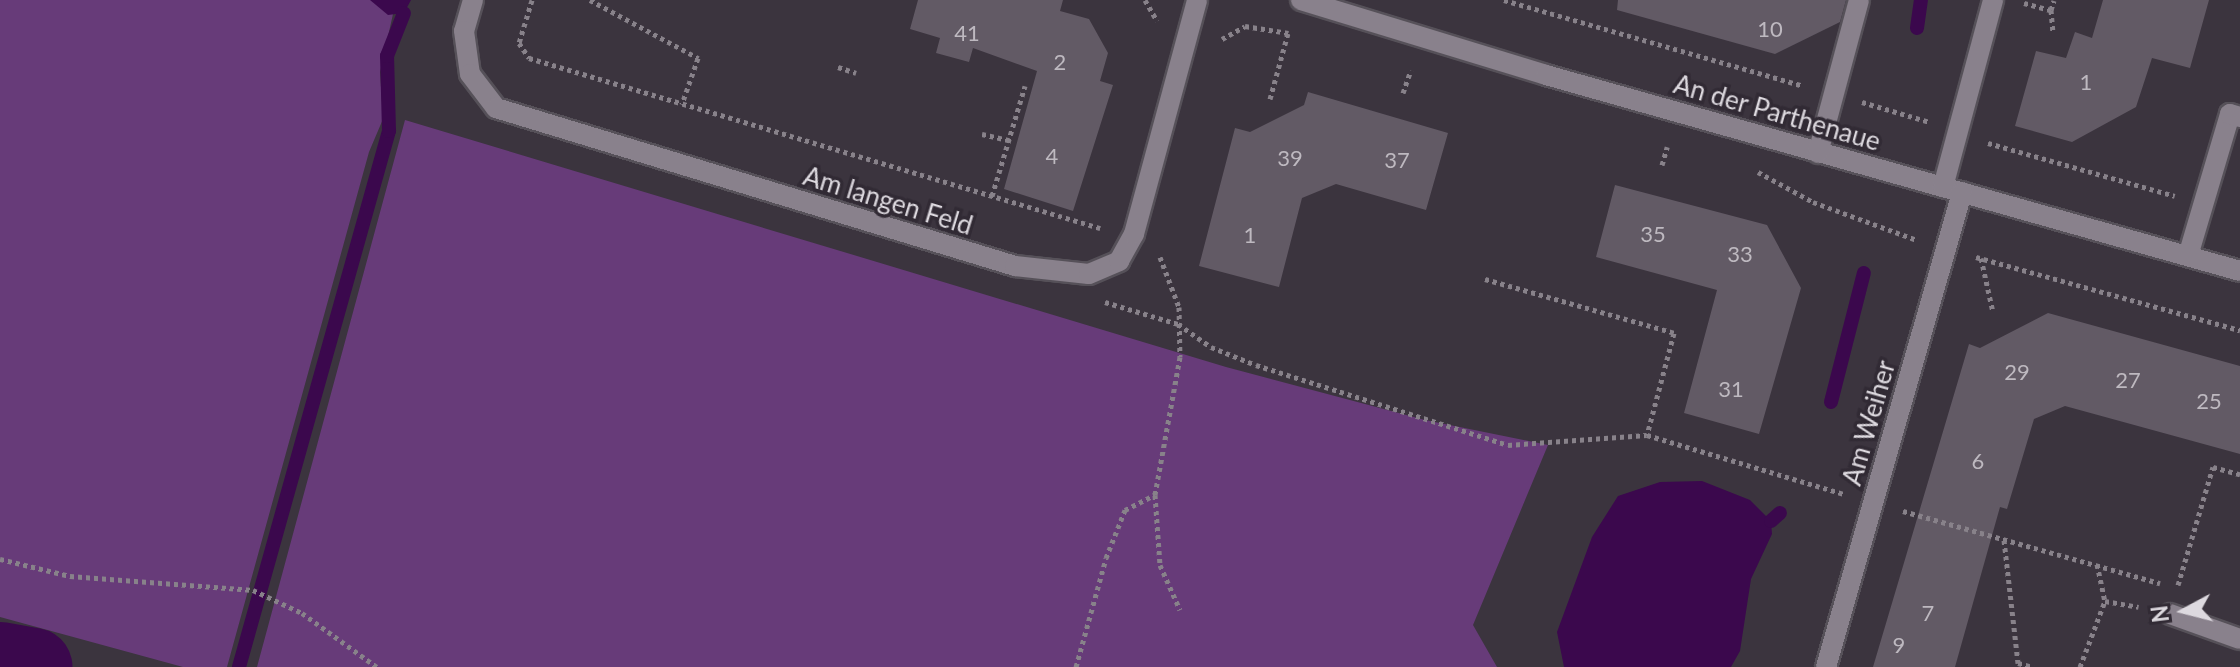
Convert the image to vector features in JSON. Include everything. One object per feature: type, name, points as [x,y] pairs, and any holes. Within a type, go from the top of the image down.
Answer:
[{"type":"street","name":"Am langen Feld","points":[[473,0],[464,31],[470,74],[496,108],[1015,266],[1089,274],[1119,261],[1134,234],[1197,0]]},
{"type":"street","name":"An der Parthenaue","points":[[1301,0],[1331,4],[1818,153],[2240,271]]},
{"type":"street","points":[[1818,153],[1859,0]]},
{"type":"street","name":"Am Weiher","points":[[1826,667],[1946,248],[1959,132],[1993,0]]},
{"type":"street","points":[[2188,256],[2230,114],[2240,117]]},
{"type":"street","points":[[2170,614],[2240,639]]},
{"type":"path","points":[[532,0],[519,43],[529,58],[992,196],[1111,228]]},
{"type":"path","points":[[590,0],[698,58],[682,104]]},
{"type":"path","points":[[1504,0],[2203,204]]},
{"type":"path","points":[[2016,0],[2051,10]]},
{"type":"path","points":[[2053,31],[2051,10],[2054,0]]},
{"type":"path","points":[[1218,42],[1245,26],[1301,37]]},
{"type":"path","points":[[1270,99],[1288,33]]},
{"type":"path","points":[[1397,66],[1423,74]]},
{"type":"path","points":[[838,67],[856,73]]},
{"type":"path","points":[[1403,93],[1411,70]]},
{"type":"path","points":[[992,196],[1025,86]]},
{"type":"path","points":[[982,134],[1009,140]]},
{"type":"path","points":[[1662,165],[1665,146],[1681,150]]},
{"type":"path","points":[[1747,169],[1779,179],[1813,202],[1868,225],[2240,330]]},
{"type":"path","points":[[1163,243],[1160,258],[1179,307],[1180,357],[1155,495],[1160,565],[1180,610]]},
{"type":"path","points":[[1981,258],[1993,312]]},
{"type":"path","points":[[1063,273],[1083,296],[1178,324],[1211,347],[1256,365],[1508,445],[1647,435],[2177,588]]},
{"type":"path","points":[[1485,279],[1674,333],[1647,435]]},
{"type":"path","points":[[2105,601],[2170,614],[2213,467],[2240,474]]},
{"type":"path","points":[[1076,667],[1106,558],[1125,510],[1155,495]]},
{"type":"path","points":[[2004,540],[2018,663],[2033,667]]},
{"type":"path","points":[[0,559],[70,576],[253,590],[270,595],[377,667]]},
{"type":"path","points":[[2080,667],[2105,601],[2097,564]]},
{"type":"shaded area","points":[[0,0],[371,0],[393,14],[380,72],[383,119],[369,152],[227,667],[183,667],[0,617]]},
{"type":"shaded area","points":[[370,0],[411,0],[404,13],[388,15]]},
{"type":"shaded area","points":[[405,120],[1226,367],[1425,420],[1548,445],[1473,625],[1497,667],[257,667]]},
{"type":"shaded area","points":[[1702,481],[1750,500],[1771,521],[1772,534],[1751,579],[1740,651],[1731,667],[1564,667],[1557,632],[1592,537],[1618,496],[1660,482]]},
{"type":"building","points":[[918,0],[1063,0],[1060,11],[1089,19],[1108,53],[1100,81],[1113,85],[1073,211],[1004,189],[1037,71],[973,48],[969,62],[936,53],[940,38],[910,29]]},
{"type":"building","points":[[1618,0],[1846,0],[1840,22],[1775,54],[1617,10]]},
{"type":"building","points":[[2103,0],[2209,0],[2190,68],[2152,58],[2136,107],[2072,142],[2015,126],[2036,51],[2066,58],[2075,32],[2092,38]]},
{"type":"building","points":[[1308,92],[1448,133],[1426,210],[1336,184],[1302,198],[1279,287],[1199,266],[1235,128],[1250,132],[1304,105]]},
{"type":"building","points":[[1615,185],[1767,225],[1801,288],[1759,434],[1684,413],[1717,290],[1596,257]]},
{"type":"building","points":[[2048,313],[2240,366],[2240,454],[2065,406],[2034,419],[2007,509],[2000,507],[1955,667],[1873,667],[1969,344],[1980,348]]},
{"type":"waterway","points":[[1917,28],[1921,0]]},
{"type":"waterway","points":[[239,667],[389,131],[387,56],[404,13]]},
{"type":"waterway","points":[[1831,402],[1864,273]]},
{"type":"waterway","points":[[1771,521],[1780,513]]},
{"type":"waterway","points":[[0,661],[33,667]]}]
